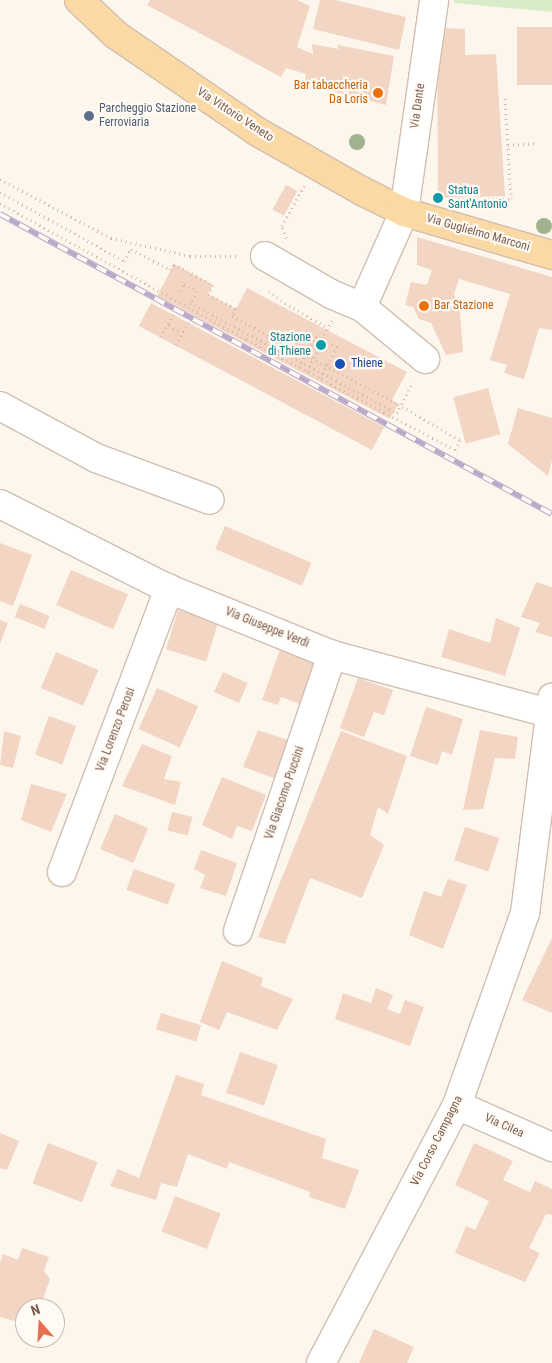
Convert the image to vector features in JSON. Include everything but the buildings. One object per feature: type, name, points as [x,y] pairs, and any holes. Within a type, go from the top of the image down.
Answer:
[{"type":"main road","name":"Via Vittorio Veneto","points":[[79,0],[116,34],[256,131],[362,191],[404,212]]},
{"type":"main road","name":"Via Guglielmo Marconi","points":[[404,212],[552,255]]},
{"type":"street","name":"Via Dante","points":[[362,307],[404,212],[434,0]]},
{"type":"street","points":[[265,256],[331,294],[362,307],[425,359]]},
{"type":"street","points":[[0,406],[96,458],[210,500]]},
{"type":"street","name":"Via Giuseppe Verdi","points":[[1,505],[169,589],[332,654],[550,706]]},
{"type":"street","name":"Via Lorenzo Perosi","points":[[62,872],[169,589]]},
{"type":"street","name":"Via Giacomo Puccini","points":[[238,931],[332,654]]},
{"type":"street","name":"Via Corso Campagna","points":[[321,1363],[457,1105],[525,913],[544,851],[550,706]]},
{"type":"street","name":"Via Cilea","points":[[457,1105],[552,1148]]},
{"type":"path","points":[[456,199],[511,199],[505,98]]},
{"type":"path","points":[[508,145],[537,143]]},
{"type":"path","points":[[0,179],[111,238],[190,256],[265,256]]},
{"type":"path","points":[[0,192],[124,261],[131,249],[171,270],[174,264],[213,285],[208,294],[236,309],[232,316],[401,405],[460,440],[455,450],[299,367],[189,305]]},
{"type":"path","points":[[0,204],[397,413],[425,359]]},
{"type":"path","points":[[181,291],[184,284],[197,290],[189,305]]},
{"type":"path","points":[[266,287],[285,304],[328,328]]},
{"type":"path","points":[[190,293],[194,295]]},
{"type":"path","points":[[161,337],[174,314]]},
{"type":"path","points":[[307,371],[332,320]]},
{"type":"path","points":[[162,322],[182,333]]},
{"type":"path","points":[[176,345],[189,322]]},
{"type":"path","points":[[299,367],[316,336],[322,339],[337,347],[320,378]]},
{"type":"green space","points":[[454,0],[552,0],[552,12],[454,3]]},
{"type":"railway","points":[[0,214],[552,514]]},
{"type":"place","name":"Bar tabaccheria Da Loris","points":[[378,93]]},
{"type":"place","name":"Parcheggio Stazione Ferroviaria","points":[[89,116]]},
{"type":"place","name":"Statua Sant'Antonio","points":[[438,198]]},
{"type":"place","name":"Bar Stazione","points":[[424,306]]},
{"type":"place","name":"Stazione di Thiene","points":[[321,345]]},
{"type":"place","name":"Thiene","points":[[340,364]]}]
